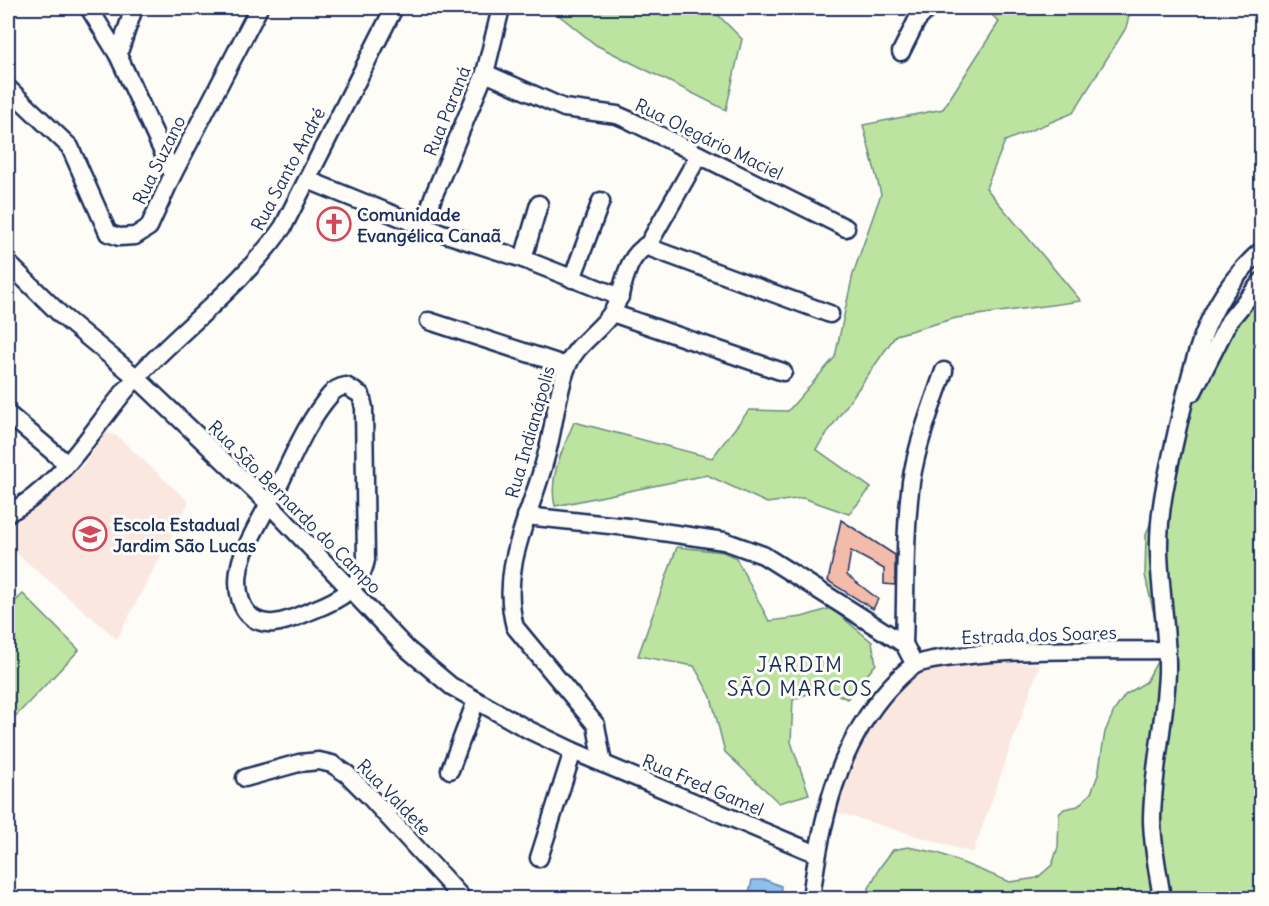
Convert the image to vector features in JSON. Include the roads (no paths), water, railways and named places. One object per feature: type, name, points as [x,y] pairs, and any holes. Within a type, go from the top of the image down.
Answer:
[{"type":"street","points":[[88,8],[118,55],[173,174]]},
{"type":"street","points":[[118,55],[134,8]]},
{"type":"street","name":"Rua Suzano","points":[[9,92],[70,147],[108,232],[119,237],[135,236],[149,227],[173,174],[259,8]]},
{"type":"street","name":"Rua Santo André","points":[[8,513],[45,487],[136,378],[259,260],[283,228],[394,8]]},
{"type":"street","name":"Rua Paraná","points":[[424,227],[433,197],[485,73],[501,8]]},
{"type":"street","points":[[901,52],[917,20],[929,8]]},
{"type":"street","name":"Rua Olegário Maciel","points":[[485,73],[564,108],[624,118],[846,228]]},
{"type":"street","name":"Rua Indianápolis","points":[[603,764],[596,725],[515,627],[510,608],[510,579],[515,548],[545,461],[567,366],[582,342],[612,313],[620,297],[632,259],[638,250],[645,246],[672,206],[699,155]]},
{"type":"street","points":[[308,180],[424,227],[523,259],[620,297]]},
{"type":"street","points":[[572,279],[601,201]]},
{"type":"street","points":[[523,259],[539,204]]},
{"type":"street","points":[[645,246],[830,314]]},
{"type":"street","points":[[1162,898],[1152,818],[1165,711],[1167,650],[1159,550],[1166,474],[1179,425],[1188,377],[1210,317],[1228,286],[1244,265],[1262,250]]},
{"type":"street","name":"Rua São Bernardo do Campo","points":[[8,263],[62,316],[136,378],[269,504],[431,670],[476,701],[573,751]]},
{"type":"street","points":[[1179,425],[1201,374],[1229,321],[1262,281]]},
{"type":"street","points":[[612,313],[783,372]]},
{"type":"street","points":[[429,321],[567,366]]},
{"type":"street","points":[[904,644],[907,530],[912,481],[921,438],[944,371]]},
{"type":"street","points":[[346,386],[357,390],[360,395],[364,416],[366,560],[359,582],[351,590],[329,604],[285,621],[261,623],[252,618],[242,607],[238,588],[243,556],[309,425],[332,393],[346,386]]},
{"type":"street","points":[[8,414],[66,463]]},
{"type":"street","points":[[526,516],[628,526],[724,541],[763,555],[904,644],[915,664],[879,699],[864,721],[842,762],[832,788],[817,854],[811,898]]},
{"type":"street","name":"Estrada dos Soares","points":[[915,664],[991,653],[1167,650]]},
{"type":"street","points":[[450,770],[476,701]]},
{"type":"street","points":[[538,858],[573,751]]},
{"type":"street","name":"Rua Fred Gamel","points":[[573,751],[817,854]]},
{"type":"street","name":"Rua Valdete","points":[[245,778],[300,763],[319,761],[332,764],[354,781],[462,898]]},
{"type":"water","points":[[752,880],[766,880],[781,886],[780,898],[748,898]]},
{"type":"place","name":"Comunidade Evangélica Canaã","points":[[334,224]]},
{"type":"place","name":"Escola Estadual Jardim São Lucas","points":[[90,534]]},
{"type":"district","name":"JARDIM SÃO MARCOS","points":[[800,676]]}]
